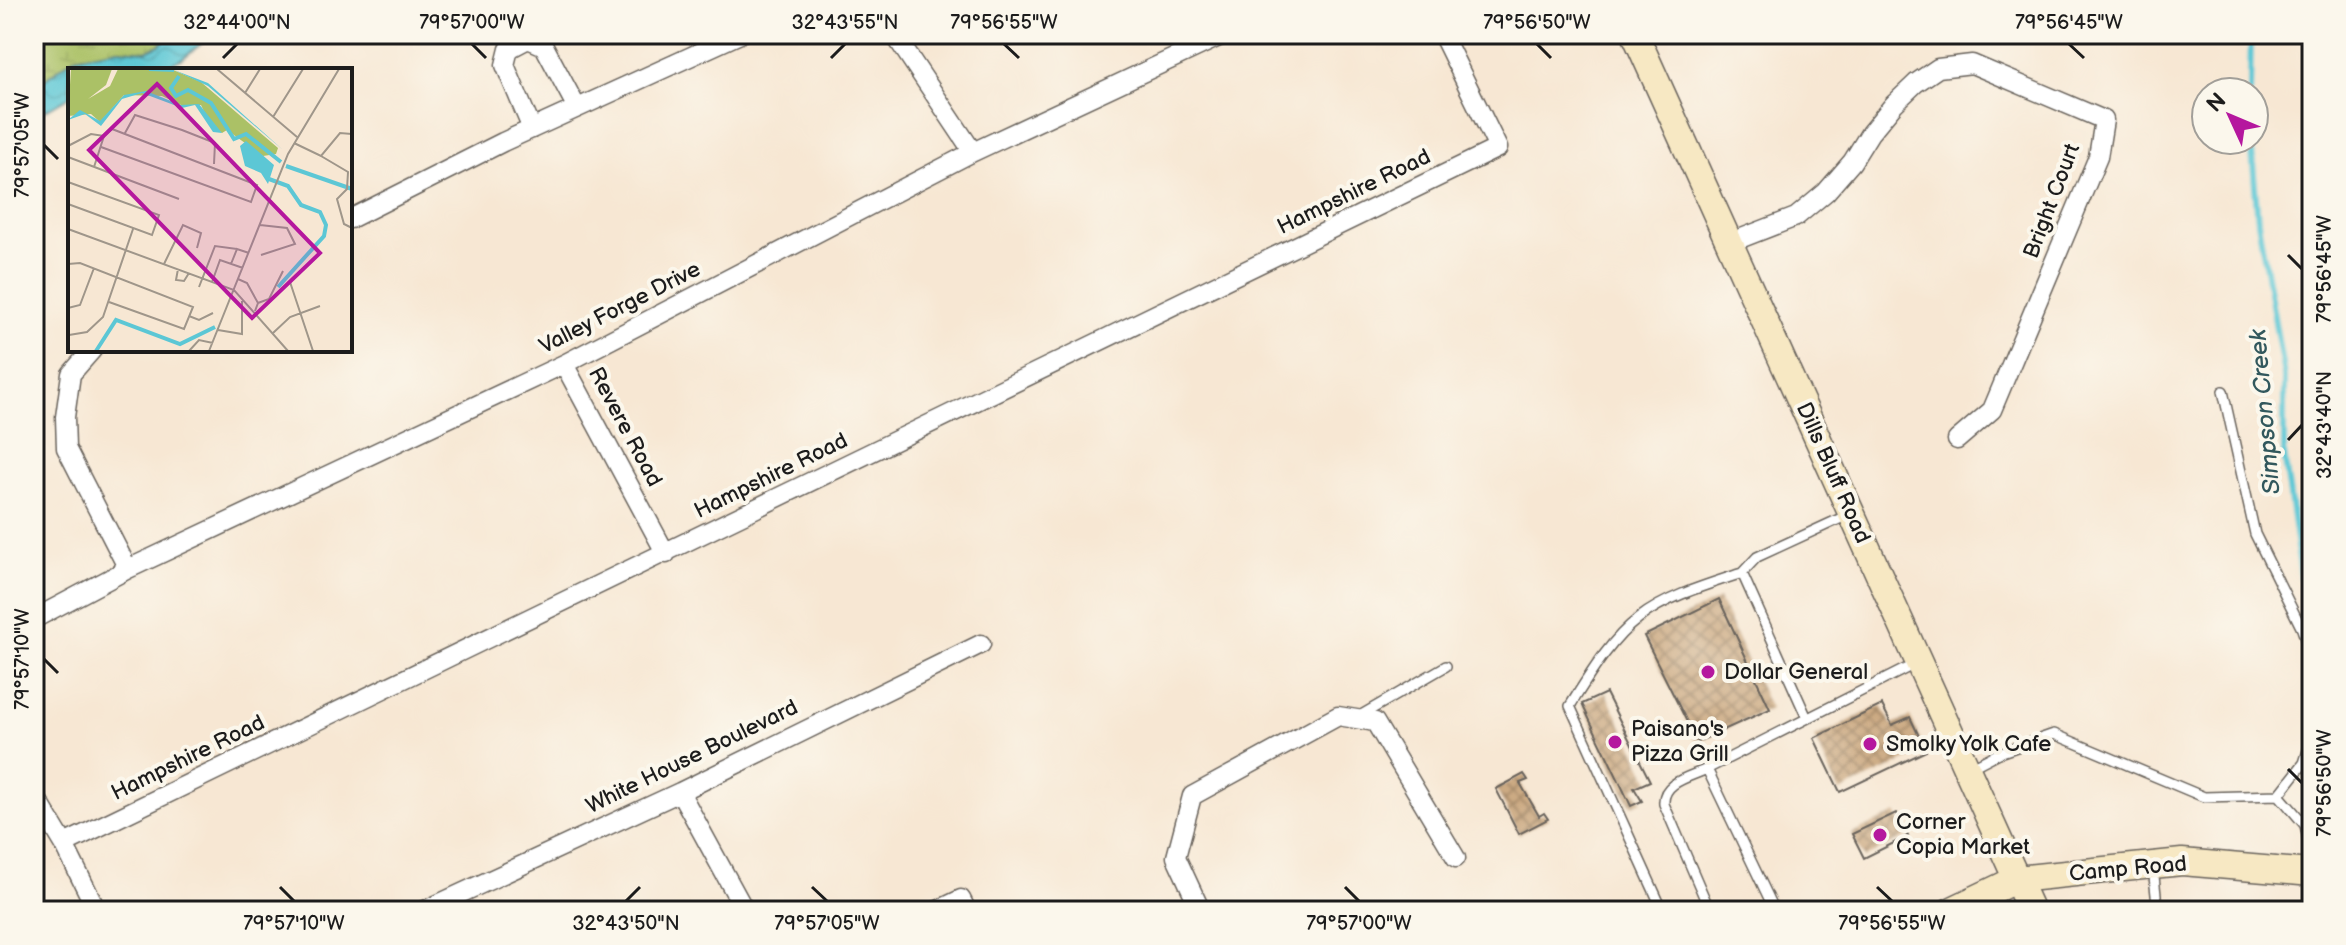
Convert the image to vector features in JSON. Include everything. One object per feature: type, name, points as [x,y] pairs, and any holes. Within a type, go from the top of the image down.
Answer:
[{"type":"street","points":[[352,218],[532,129],[740,34]]},
{"type":"street","points":[[894,34],[973,152]]},
{"type":"street","name":"Valley Forge Drive","points":[[34,619],[128,569],[564,364],[973,152],[1225,34]]},
{"type":"street","name":"Hampshire Road","points":[[64,844],[1498,148],[1442,34]]},
{"type":"street","name":"Dills Bluff Road","points":[[1635,34],[2031,911]]},
{"type":"street","points":[[532,129],[505,65],[509,49],[528,39],[544,46],[577,108]]},
{"type":"street","name":"Bright Court","points":[[1729,243],[1796,217],[1826,192],[1894,104],[1938,68],[1972,64],[2104,120],[2098,157],[1992,410],[1957,440]]},
{"type":"street","points":[[90,352],[71,374],[65,417],[66,448],[128,569]]},
{"type":"street","name":"Revere Road","points":[[564,364],[666,554]]},
{"type":"street","name":"White House Boulevard","points":[[423,911],[680,792],[981,644]]},
{"type":"street","points":[[1201,911],[1176,857],[1192,796],[1338,716],[1375,722],[1456,858]]},
{"type":"street","points":[[680,792],[745,911]]},
{"type":"street","points":[[34,794],[64,844],[97,911]]},
{"type":"street","name":"Camp Road","points":[[1950,911],[2017,879],[2182,862],[2312,873]]},
{"type":"street","points":[[936,911],[964,905]]},
{"type":"lane","points":[[2223,391],[2255,534],[2302,629],[2312,659]]},
{"type":"lane","points":[[1663,911],[1570,706],[1604,655],[1639,617],[1692,589],[1742,573],[1757,557],[1851,513]]},
{"type":"lane","points":[[1742,573],[1807,718]]},
{"type":"lane","points":[[1710,911],[1664,804],[1663,796],[1668,787],[1918,662]]},
{"type":"lane","points":[[1355,719],[1446,666]]},
{"type":"lane","points":[[1967,770],[1999,753],[2054,734],[2204,797],[2279,795]]},
{"type":"lane","points":[[2279,795],[2304,763],[2312,738]]},
{"type":"lane","points":[[1707,769],[1775,911]]},
{"type":"lane","points":[[2279,795],[2305,825],[2312,859]]},
{"type":"lane","points":[[2153,865],[2157,904],[2171,911]]},
{"type":"green space","points":[[34,34],[170,34],[160,45],[146,51],[119,49],[75,57],[34,88]]},
{"type":"water","points":[[170,34],[214,34],[183,58],[163,68],[68,68],[68,97],[34,117],[34,88],[75,57],[119,49],[146,51],[160,45]]},
{"type":"building","name":"Dollar General","points":[[1719,599],[1770,709],[1697,742],[1644,636]]},
{"type":"building","name":"Paisano's Pizza Grill","points":[[1606,693],[1650,781],[1634,788],[1642,801],[1631,806],[1582,704]]},
{"type":"building","name":"Smolky Yolk Cafe","points":[[1882,705],[1892,725],[1910,717],[1926,751],[1840,792],[1814,738]]},
{"type":"building","points":[[1524,774],[1528,780],[1520,783],[1539,816],[1544,813],[1548,819],[1519,834],[1496,789]]},
{"type":"building","name":"Corner Copia Market","points":[[1896,813],[1908,836],[1864,858],[1852,834]]},
{"type":"waterway","name":"Simpson Creek","points":[[2250,76],[2251,34]]},
{"type":"waterway","name":"Simpson Creek","points":[[2252,156],[2258,221],[2284,376],[2284,454],[2307,617],[2312,633]]},
{"type":"place","name":"Dollar General","points":[[1708,672]]},
{"type":"place","name":"Paisano's Pizza Grill","points":[[1615,742]]},
{"type":"place","name":"Smolky Yolk Cafe","points":[[1870,744]]},
{"type":"place","name":"Corner Copia Market","points":[[1880,835]]}]
